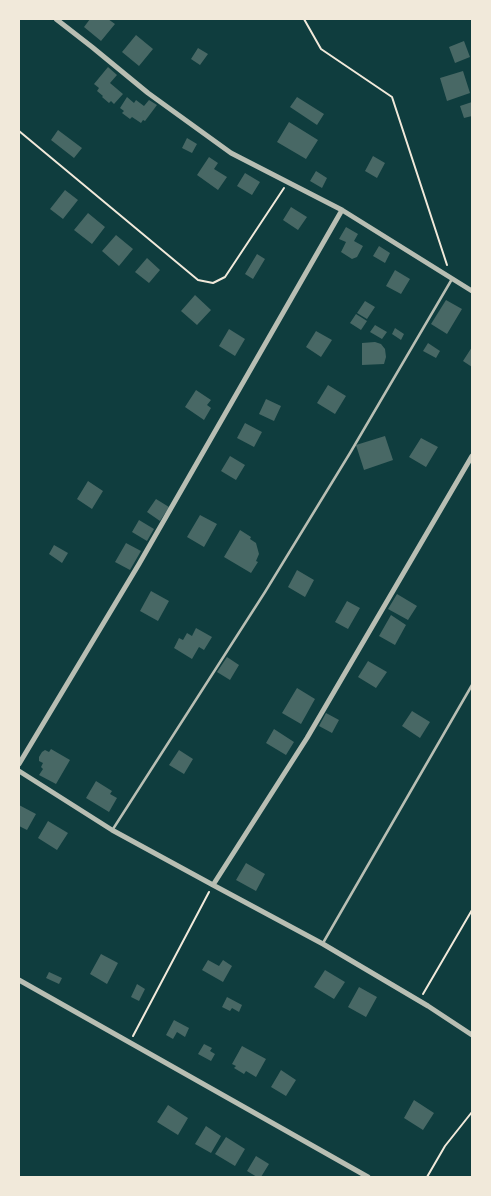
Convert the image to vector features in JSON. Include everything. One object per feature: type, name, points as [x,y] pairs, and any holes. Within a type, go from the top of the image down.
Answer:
[{"type":"street","points":[[56,19],[148,93],[231,154],[342,210],[472,291]]},
{"type":"street","points":[[19,764],[139,564],[342,210]]},
{"type":"street","points":[[213,885],[307,738],[472,456]]},
{"type":"street","points":[[19,770],[112,830],[323,944],[472,1035]]},
{"type":"street","points":[[19,980],[368,1177]]},
{"type":"lane","points":[[112,830],[265,592],[350,453],[452,279]]},
{"type":"lane","points":[[323,944],[472,685]]},
{"type":"path","points":[[304,19],[321,49],[392,97],[452,279]]},
{"type":"path","points":[[19,131],[198,280],[205,282],[213,283],[225,276],[288,182]]},
{"type":"path","points":[[130,1042],[213,885]]},
{"type":"path","points":[[419,1001],[472,910]]},
{"type":"path","points":[[427,1177],[445,1146],[472,1112]]},
{"type":"building","points":[[90,19],[108,19],[115,24],[101,41],[84,27]]},
{"type":"building","points":[[136,35],[153,49],[139,66],[122,52]]},
{"type":"building","points":[[464,41],[470,57],[455,63],[449,47]]},
{"type":"building","points":[[198,48],[208,54],[200,65],[191,59]]},
{"type":"building","points":[[108,67],[117,75],[110,83],[123,94],[114,104],[111,101],[109,103],[102,97],[97,91],[99,88],[94,84]]},
{"type":"building","points":[[463,71],[470,93],[447,101],[440,78]]},
{"type":"building","points":[[127,97],[134,103],[136,100],[144,106],[149,100],[157,105],[145,121],[143,120],[141,123],[132,117],[130,119],[122,113],[124,111],[120,108]]},
{"type":"building","points":[[297,97],[324,114],[317,125],[290,107]]},
{"type":"building","points":[[472,102],[472,116],[464,118],[460,106]]},
{"type":"building","points":[[289,122],[318,140],[306,159],[277,142]]},
{"type":"building","points":[[58,130],[82,148],[74,158],[51,140]]},
{"type":"building","points":[[187,138],[197,144],[192,153],[182,148]]},
{"type":"building","points":[[373,156],[385,163],[377,178],[365,171]]},
{"type":"building","points":[[209,157],[218,163],[214,169],[227,177],[218,190],[197,175]]},
{"type":"building","points":[[316,171],[327,178],[322,188],[310,181]]},
{"type":"building","points":[[245,173],[260,182],[252,195],[237,186]]},
{"type":"building","points":[[65,190],[78,200],[63,219],[50,209]]},
{"type":"building","points":[[291,207],[307,217],[298,230],[283,220]]},
{"type":"building","points":[[88,213],[105,227],[92,244],[74,230]]},
{"type":"building","points":[[346,227],[358,234],[354,241],[363,246],[357,257],[352,259],[341,252],[346,242],[339,239]]},
{"type":"building","points":[[116,235],[133,249],[119,266],[102,251]]},
{"type":"building","points":[[379,246],[390,253],[385,263],[373,256]]},
{"type":"building","points":[[257,254],[265,259],[253,279],[245,274]]},
{"type":"building","points":[[147,258],[160,270],[149,283],[135,272]]},
{"type":"building","points":[[395,270],[410,279],[401,294],[386,286]]},
{"type":"building","points":[[195,295],[211,310],[197,325],[181,311]]},
{"type":"building","points":[[446,300],[462,309],[447,334],[431,324]]},
{"type":"building","points":[[365,301],[375,307],[367,319],[357,313]]},
{"type":"building","points":[[356,314],[367,321],[361,330],[350,323]]},
{"type":"building","points":[[375,325],[387,332],[382,339],[370,332]]},
{"type":"building","points":[[395,328],[404,334],[401,340],[392,334]]},
{"type":"building","points":[[229,329],[245,339],[235,356],[219,346]]},
{"type":"building","points":[[316,331],[332,340],[321,357],[306,347]]},
{"type":"building","points":[[375,342],[381,344],[385,349],[386,357],[384,364],[362,365],[362,343]]},
{"type":"building","points":[[428,343],[440,351],[436,358],[423,351]]},
{"type":"building","points":[[472,347],[472,367],[463,361]]},
{"type":"building","points":[[328,385],[346,396],[335,414],[317,403]]},
{"type":"building","points":[[196,390],[211,400],[207,405],[211,408],[204,420],[185,407]]},
{"type":"building","points":[[266,399],[281,406],[274,421],[259,414]]},
{"type":"building","points":[[245,423],[262,432],[254,447],[237,438]]},
{"type":"building","points":[[385,436],[393,460],[364,470],[356,445]]},
{"type":"building","points":[[421,438],[438,447],[426,467],[409,457]]},
{"type":"building","points":[[230,456],[245,465],[236,480],[221,471]]},
{"type":"building","points":[[88,481],[103,491],[92,509],[77,499]]},
{"type":"building","points":[[156,499],[169,507],[160,521],[147,512]]},
{"type":"building","points":[[200,515],[217,524],[204,547],[187,537]]},
{"type":"building","points":[[139,520],[154,529],[147,541],[132,532]]},
{"type":"building","points":[[240,530],[251,537],[250,539],[256,543],[259,554],[256,561],[258,562],[251,573],[224,557]]},
{"type":"building","points":[[126,543],[141,551],[130,570],[115,562]]},
{"type":"building","points":[[54,545],[68,553],[62,563],[49,554]]},
{"type":"building","points":[[297,570],[314,580],[305,597],[288,587]]},
{"type":"building","points":[[151,591],[169,601],[158,621],[140,611]]},
{"type":"building","points":[[397,594],[417,606],[408,620],[388,609]]},
{"type":"building","points":[[347,601],[360,608],[348,629],[335,622]]},
{"type":"building","points":[[391,615],[406,625],[395,645],[379,636]]},
{"type":"building","points":[[196,628],[212,637],[204,650],[199,647],[192,659],[174,648],[179,638],[183,640],[187,633],[192,636]]},
{"type":"building","points":[[227,657],[239,665],[230,680],[217,672]]},
{"type":"building","points":[[368,661],[387,672],[376,688],[358,677]]},
{"type":"building","points":[[297,688],[315,699],[301,724],[282,713]]},
{"type":"building","points":[[412,711],[430,722],[420,738],[402,726]]},
{"type":"building","points":[[326,713],[339,720],[332,733],[319,726]]},
{"type":"building","points":[[274,729],[294,742],[286,755],[266,743]]},
{"type":"building","points":[[51,749],[70,760],[56,784],[39,775],[43,769],[41,767],[43,763],[39,761],[39,757],[45,750],[49,752]]},
{"type":"building","points":[[179,750],[193,759],[184,774],[169,765]]},
{"type":"building","points":[[96,781],[112,791],[110,794],[117,798],[109,812],[86,798]]},
{"type":"building","points":[[19,805],[36,814],[27,830],[19,826]]},
{"type":"building","points":[[48,821],[68,833],[57,850],[38,838]]},
{"type":"building","points":[[246,863],[265,874],[256,891],[236,880]]},
{"type":"building","points":[[101,954],[118,963],[107,984],[90,974]]},
{"type":"building","points":[[208,960],[219,966],[223,960],[232,966],[223,982],[202,970]]},
{"type":"building","points":[[325,970],[345,982],[334,999],[314,987]]},
{"type":"building","points":[[49,972],[62,978],[59,984],[46,978]]},
{"type":"building","points":[[137,984],[145,989],[139,1001],[131,997]]},
{"type":"building","points":[[359,987],[377,997],[366,1017],[348,1007]]},
{"type":"building","points":[[227,997],[242,1005],[239,1012],[232,1008],[230,1011],[222,1007]]},
{"type":"building","points":[[174,1020],[189,1028],[185,1037],[177,1032],[173,1039],[166,1035]]},
{"type":"building","points":[[204,1044],[212,1048],[210,1051],[215,1054],[211,1061],[198,1054]]},
{"type":"building","points":[[242,1046],[266,1059],[256,1077],[246,1071],[244,1074],[234,1068],[236,1066],[232,1064]]},
{"type":"building","points":[[281,1070],[296,1080],[286,1096],[271,1087]]},
{"type":"building","points":[[414,1100],[434,1113],[423,1130],[404,1118]]},
{"type":"building","points":[[168,1105],[188,1118],[178,1135],[157,1122]]},
{"type":"building","points":[[206,1126],[221,1136],[211,1153],[195,1144]]},
{"type":"building","points":[[226,1137],[245,1149],[235,1166],[215,1154]]},
{"type":"building","points":[[256,1156],[269,1164],[261,1177],[257,1177],[247,1171]]}]
